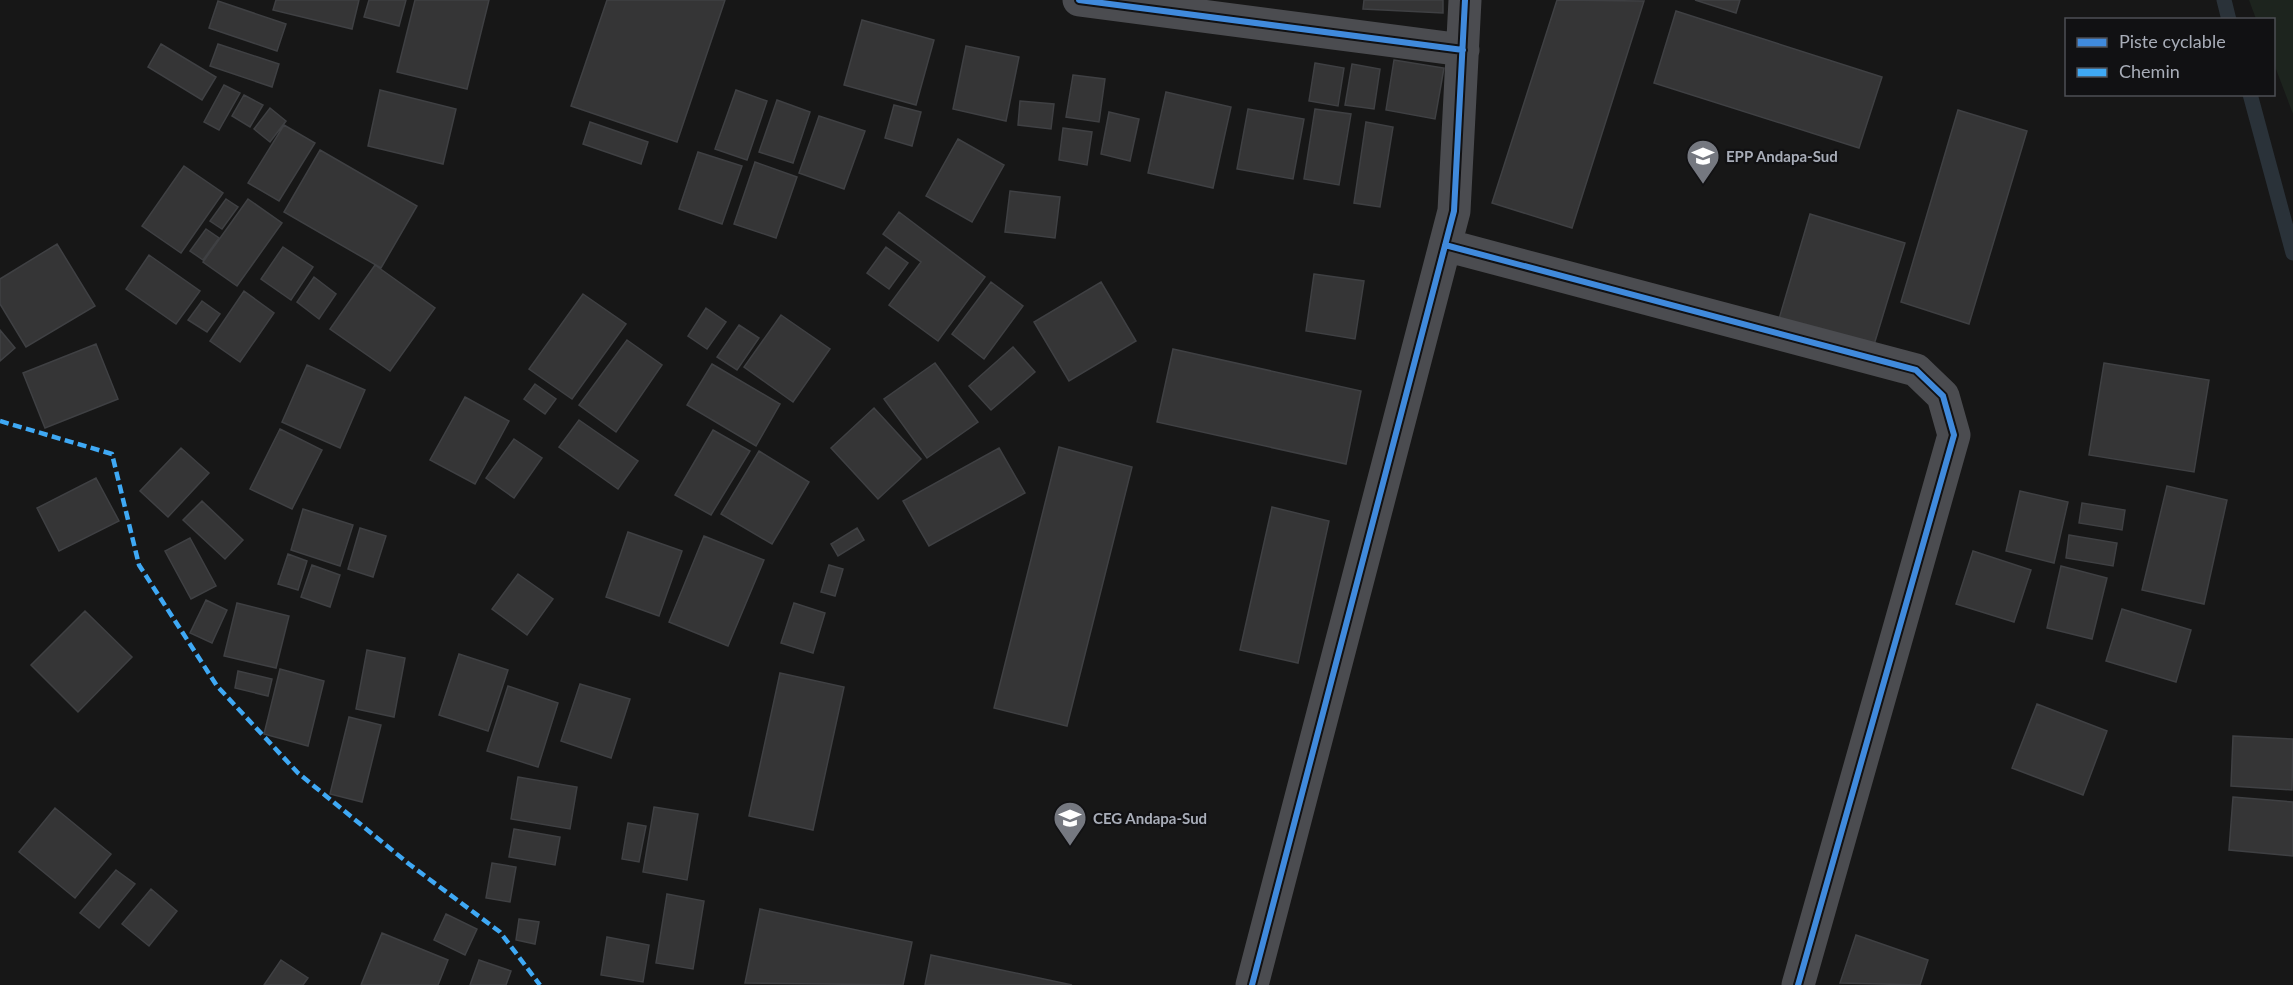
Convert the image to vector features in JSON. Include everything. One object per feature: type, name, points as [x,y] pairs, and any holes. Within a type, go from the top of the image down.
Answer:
[{"type":"street","points":[[1080,0],[1462,51]]},
{"type":"street","points":[[1252,985],[1454,211],[1465,0]]},
{"type":"street","points":[[1445,245],[1916,370],[1943,396],[1954,435],[1798,985]]},
{"type":"shaded area","points":[[2249,0],[2293,0],[2293,114],[2275,67],[2275,18],[2256,18]]},
{"type":"building","points":[[276,0],[359,0],[352,29],[273,10]]},
{"type":"building","points":[[369,0],[406,0],[399,26],[364,17]]},
{"type":"building","points":[[415,0],[489,0],[467,89],[397,72]]},
{"type":"building","points":[[607,0],[725,0],[677,142],[571,106]]},
{"type":"building","points":[[1364,0],[1443,0],[1443,13],[1363,9]]},
{"type":"building","points":[[1557,0],[1644,1],[1572,228],[1492,203]]},
{"type":"building","points":[[1695,0],[1740,0],[1736,13]]},
{"type":"building","points":[[218,1],[286,24],[277,51],[209,28]]},
{"type":"building","points":[[1676,11],[1882,77],[1859,148],[1654,83]]},
{"type":"building","points":[[862,20],[934,40],[916,105],[844,85]]},
{"type":"building","points":[[161,44],[216,77],[202,100],[148,67]]},
{"type":"building","points":[[218,44],[279,64],[272,87],[210,66]]},
{"type":"building","points":[[966,46],[1019,57],[1006,121],[953,109]]},
{"type":"building","points":[[1394,60],[1444,68],[1435,119],[1386,110]]},
{"type":"building","points":[[1315,63],[1344,68],[1338,106],[1309,101]]},
{"type":"building","points":[[1352,64],[1380,69],[1374,109],[1345,105]]},
{"type":"building","points":[[1073,75],[1105,79],[1099,122],[1066,117]]},
{"type":"building","points":[[224,85],[240,93],[219,130],[204,122]]},
{"type":"building","points":[[380,90],[456,109],[443,164],[368,146]]},
{"type":"building","points":[[736,90],[767,101],[747,160],[715,149]]},
{"type":"building","points":[[1166,92],[1231,107],[1213,188],[1148,173]]},
{"type":"building","points":[[244,95],[263,105],[250,127],[232,116]]},
{"type":"building","points":[[777,100],[810,112],[793,163],[759,152]]},
{"type":"building","points":[[1020,101],[1054,104],[1051,129],[1018,125]]},
{"type":"building","points":[[894,105],[921,112],[912,146],[885,138]]},
{"type":"building","points":[[270,108],[286,121],[270,142],[254,129]]},
{"type":"building","points":[[1248,109],[1304,119],[1293,179],[1237,169]]},
{"type":"building","points":[[1315,109],[1351,114],[1339,185],[1304,179]]},
{"type":"building","points":[[1958,110],[2027,131],[1969,324],[1901,302]]},
{"type":"building","points":[[1109,112],[1139,119],[1130,161],[1101,154]]},
{"type":"building","points":[[819,116],[865,131],[844,189],[799,173]]},
{"type":"building","points":[[590,122],[648,142],[641,164],[583,144]]},
{"type":"building","points":[[1366,122],[1393,127],[1380,207],[1354,203]]},
{"type":"building","points":[[284,125],[315,143],[279,201],[248,183]]},
{"type":"building","points":[[1063,128],[1092,132],[1087,165],[1059,160]]},
{"type":"building","points":[[958,139],[1004,165],[972,222],[926,196]]},
{"type":"building","points":[[320,150],[417,206],[381,268],[284,212]]},
{"type":"building","points":[[698,152],[742,166],[722,224],[679,209]]},
{"type":"building","points":[[755,162],[797,177],[776,238],[734,224]]},
{"type":"building","points":[[184,166],[223,193],[181,253],[142,226]]},
{"type":"building","points":[[1010,191],[1060,197],[1055,238],[1005,232]]},
{"type":"building","points":[[226,199],[238,207],[222,229],[210,221]]},
{"type":"building","points":[[248,199],[282,223],[237,286],[203,262]]},
{"type":"building","points":[[899,212],[985,277],[938,341],[889,305],[921,262],[883,234]]},
{"type":"building","points":[[1810,214],[1905,243],[1873,348],[1779,319]]},
{"type":"building","points":[[206,229],[219,238],[203,260],[190,251]]},
{"type":"building","points":[[57,244],[95,306],[26,347],[0,304],[0,279]]},
{"type":"building","points":[[283,247],[313,267],[291,300],[261,279]]},
{"type":"building","points":[[886,247],[908,263],[889,289],[867,273]]},
{"type":"building","points":[[149,255],[200,291],[176,324],[126,289]]},
{"type":"building","points":[[375,265],[435,308],[390,371],[330,329]]},
{"type":"building","points":[[1314,274],[1364,281],[1355,339],[1306,331]]},
{"type":"building","points":[[314,277],[336,294],[319,319],[297,302]]},
{"type":"building","points":[[991,282],[1023,306],[984,359],[952,334]]},
{"type":"building","points":[[1101,282],[1136,341],[1069,381],[1034,322]]},
{"type":"building","points":[[244,291],[274,313],[240,362],[210,341]]},
{"type":"building","points":[[583,294],[626,324],[572,399],[529,369]]},
{"type":"building","points":[[202,301],[220,314],[207,332],[188,320]]},
{"type":"building","points":[[706,308],[726,322],[707,349],[688,336]]},
{"type":"building","points":[[781,315],[830,349],[793,402],[744,367]]},
{"type":"building","points":[[739,325],[759,338],[737,370],[717,357]]},
{"type":"building","points":[[0,330],[15,348],[0,361]]},
{"type":"building","points":[[627,340],[662,365],[616,432],[579,405]]},
{"type":"building","points":[[96,344],[118,399],[45,428],[23,373]]},
{"type":"building","points":[[1013,347],[1035,372],[991,410],[969,386]]},
{"type":"building","points":[[1173,349],[1361,391],[1346,464],[1157,422]]},
{"type":"building","points":[[935,363],[978,422],[927,458],[884,399]]},
{"type":"building","points":[[2104,363],[2209,380],[2194,472],[2089,455]]},
{"type":"building","points":[[712,364],[780,404],[756,446],[687,405]]},
{"type":"building","points":[[307,365],[365,390],[340,448],[282,422]]},
{"type":"building","points":[[535,384],[556,399],[545,414],[524,399]]},
{"type":"building","points":[[465,397],[509,421],[475,484],[430,460]]},
{"type":"building","points":[[874,408],[921,459],[878,499],[831,448]]},
{"type":"building","points":[[579,420],[638,461],[618,489],[559,447]]},
{"type":"building","points":[[280,429],[322,450],[292,509],[250,489]]},
{"type":"building","points":[[713,430],[750,451],[711,515],[675,495]]},
{"type":"building","points":[[514,439],[542,458],[514,498],[486,478]]},
{"type":"building","points":[[1059,447],[1132,467],[1067,726],[994,708]]},
{"type":"building","points":[[181,448],[209,473],[168,517],[140,491]]},
{"type":"building","points":[[999,448],[1025,493],[929,546],[903,501]]},
{"type":"building","points":[[759,451],[809,482],[772,544],[721,514]]},
{"type":"building","points":[[96,478],[119,521],[59,551],[37,508]]},
{"type":"building","points":[[2167,486],[2227,500],[2204,604],[2142,590]]},
{"type":"building","points":[[2020,491],[2068,502],[2054,563],[2006,551]]},
{"type":"building","points":[[202,501],[243,540],[225,559],[183,520]]},
{"type":"building","points":[[2082,503],[2125,510],[2122,530],[2079,523]]},
{"type":"building","points":[[1272,507],[1329,521],[1298,663],[1240,650]]},
{"type":"building","points":[[303,509],[353,525],[340,566],[291,550]]},
{"type":"building","points":[[360,528],[386,536],[373,577],[348,569]]},
{"type":"building","points":[[857,528],[864,540],[838,556],[831,544]]},
{"type":"building","points":[[628,532],[682,551],[659,616],[606,597]]},
{"type":"building","points":[[2069,535],[2117,543],[2113,566],[2066,558]]},
{"type":"building","points":[[704,536],[764,560],[728,646],[669,622]]},
{"type":"building","points":[[190,538],[216,586],[191,599],[165,551]]},
{"type":"building","points":[[1973,551],[2031,570],[2014,622],[1956,604]]},
{"type":"building","points":[[288,554],[307,561],[298,590],[278,584]]},
{"type":"building","points":[[312,565],[340,575],[330,607],[301,597]]},
{"type":"building","points":[[829,565],[843,569],[835,596],[821,592]]},
{"type":"building","points":[[2061,566],[2107,578],[2092,639],[2047,628]]},
{"type":"building","points":[[518,574],[553,599],[527,635],[492,609]]},
{"type":"building","points":[[206,600],[227,610],[212,643],[190,633]]},
{"type":"building","points":[[237,603],[289,616],[276,668],[224,656]]},
{"type":"building","points":[[794,603],[825,613],[813,653],[781,643]]},
{"type":"building","points":[[2122,609],[2191,630],[2176,682],[2106,661]]},
{"type":"building","points":[[85,611],[132,657],[78,712],[31,665]]},
{"type":"building","points":[[367,650],[405,658],[394,717],[356,709]]},
{"type":"building","points":[[459,654],[508,670],[488,731],[439,715]]},
{"type":"building","points":[[280,669],[324,681],[308,746],[264,734]]},
{"type":"building","points":[[238,671],[272,679],[268,696],[235,688]]},
{"type":"building","points":[[780,673],[844,687],[813,830],[749,816]]},
{"type":"building","points":[[580,684],[630,699],[611,758],[561,741]]},
{"type":"building","points":[[508,686],[558,703],[538,767],[487,751]]},
{"type":"building","points":[[2037,704],[2107,731],[2083,795],[2012,768]]},
{"type":"building","points":[[349,717],[381,725],[362,802],[330,794]]},
{"type":"building","points":[[2233,736],[2293,739],[2292,790],[2231,786]]},
{"type":"building","points":[[518,777],[577,787],[570,829],[511,819]]},
{"type":"building","points":[[2233,797],[2293,802],[2293,856],[2229,850]]},
{"type":"building","points":[[654,807],[698,814],[687,880],[643,872]]},
{"type":"building","points":[[55,808],[111,854],[75,898],[19,852]]},
{"type":"building","points":[[628,823],[646,826],[639,862],[622,859]]},
{"type":"building","points":[[514,829],[560,837],[555,865],[509,857]]},
{"type":"building","points":[[492,863],[516,867],[510,902],[486,898]]},
{"type":"building","points":[[116,870],[135,884],[99,928],[80,913]]},
{"type":"building","points":[[151,889],[177,911],[149,946],[122,924]]},
{"type":"building","points":[[667,894],[704,901],[693,969],[656,963]]},
{"type":"building","points":[[760,909],[912,942],[903,985],[745,983]]},
{"type":"building","points":[[446,914],[477,929],[465,955],[434,940]]},
{"type":"building","points":[[519,919],[539,922],[535,944],[516,940]]},
{"type":"building","points":[[382,933],[448,960],[438,985],[361,985]]},
{"type":"building","points":[[1856,935],[1928,960],[1920,985],[1840,983]]},
{"type":"building","points":[[607,937],[649,945],[643,982],[601,975]]},
{"type":"building","points":[[931,955],[1072,985],[925,985]]},
{"type":"building","points":[[281,960],[308,978],[303,985],[264,985]]},
{"type":"building","points":[[479,960],[511,971],[506,985],[470,985]]},
{"type":"waterway","points":[[2224,0],[2228,18]]},
{"type":"waterway","points":[[2251,96],[2293,253]]},
{"type":"marked path","points":[[0,421],[112,454],[139,565],[217,686],[298,773],[409,864],[500,932],[540,985]]},
{"type":"cycle path","points":[[1079,0],[1463,50]]},
{"type":"cycle path","points":[[1252,985],[1454,211],[1465,0]]},
{"type":"cycle path","points":[[1445,245],[1916,370],[1943,396],[1954,435],[1798,985]]},
{"type":"place","name":"EPP Andapa-Sud","points":[[1703,185]]},
{"type":"place","name":"CEG Andapa-Sud","points":[[1070,847]]}]
